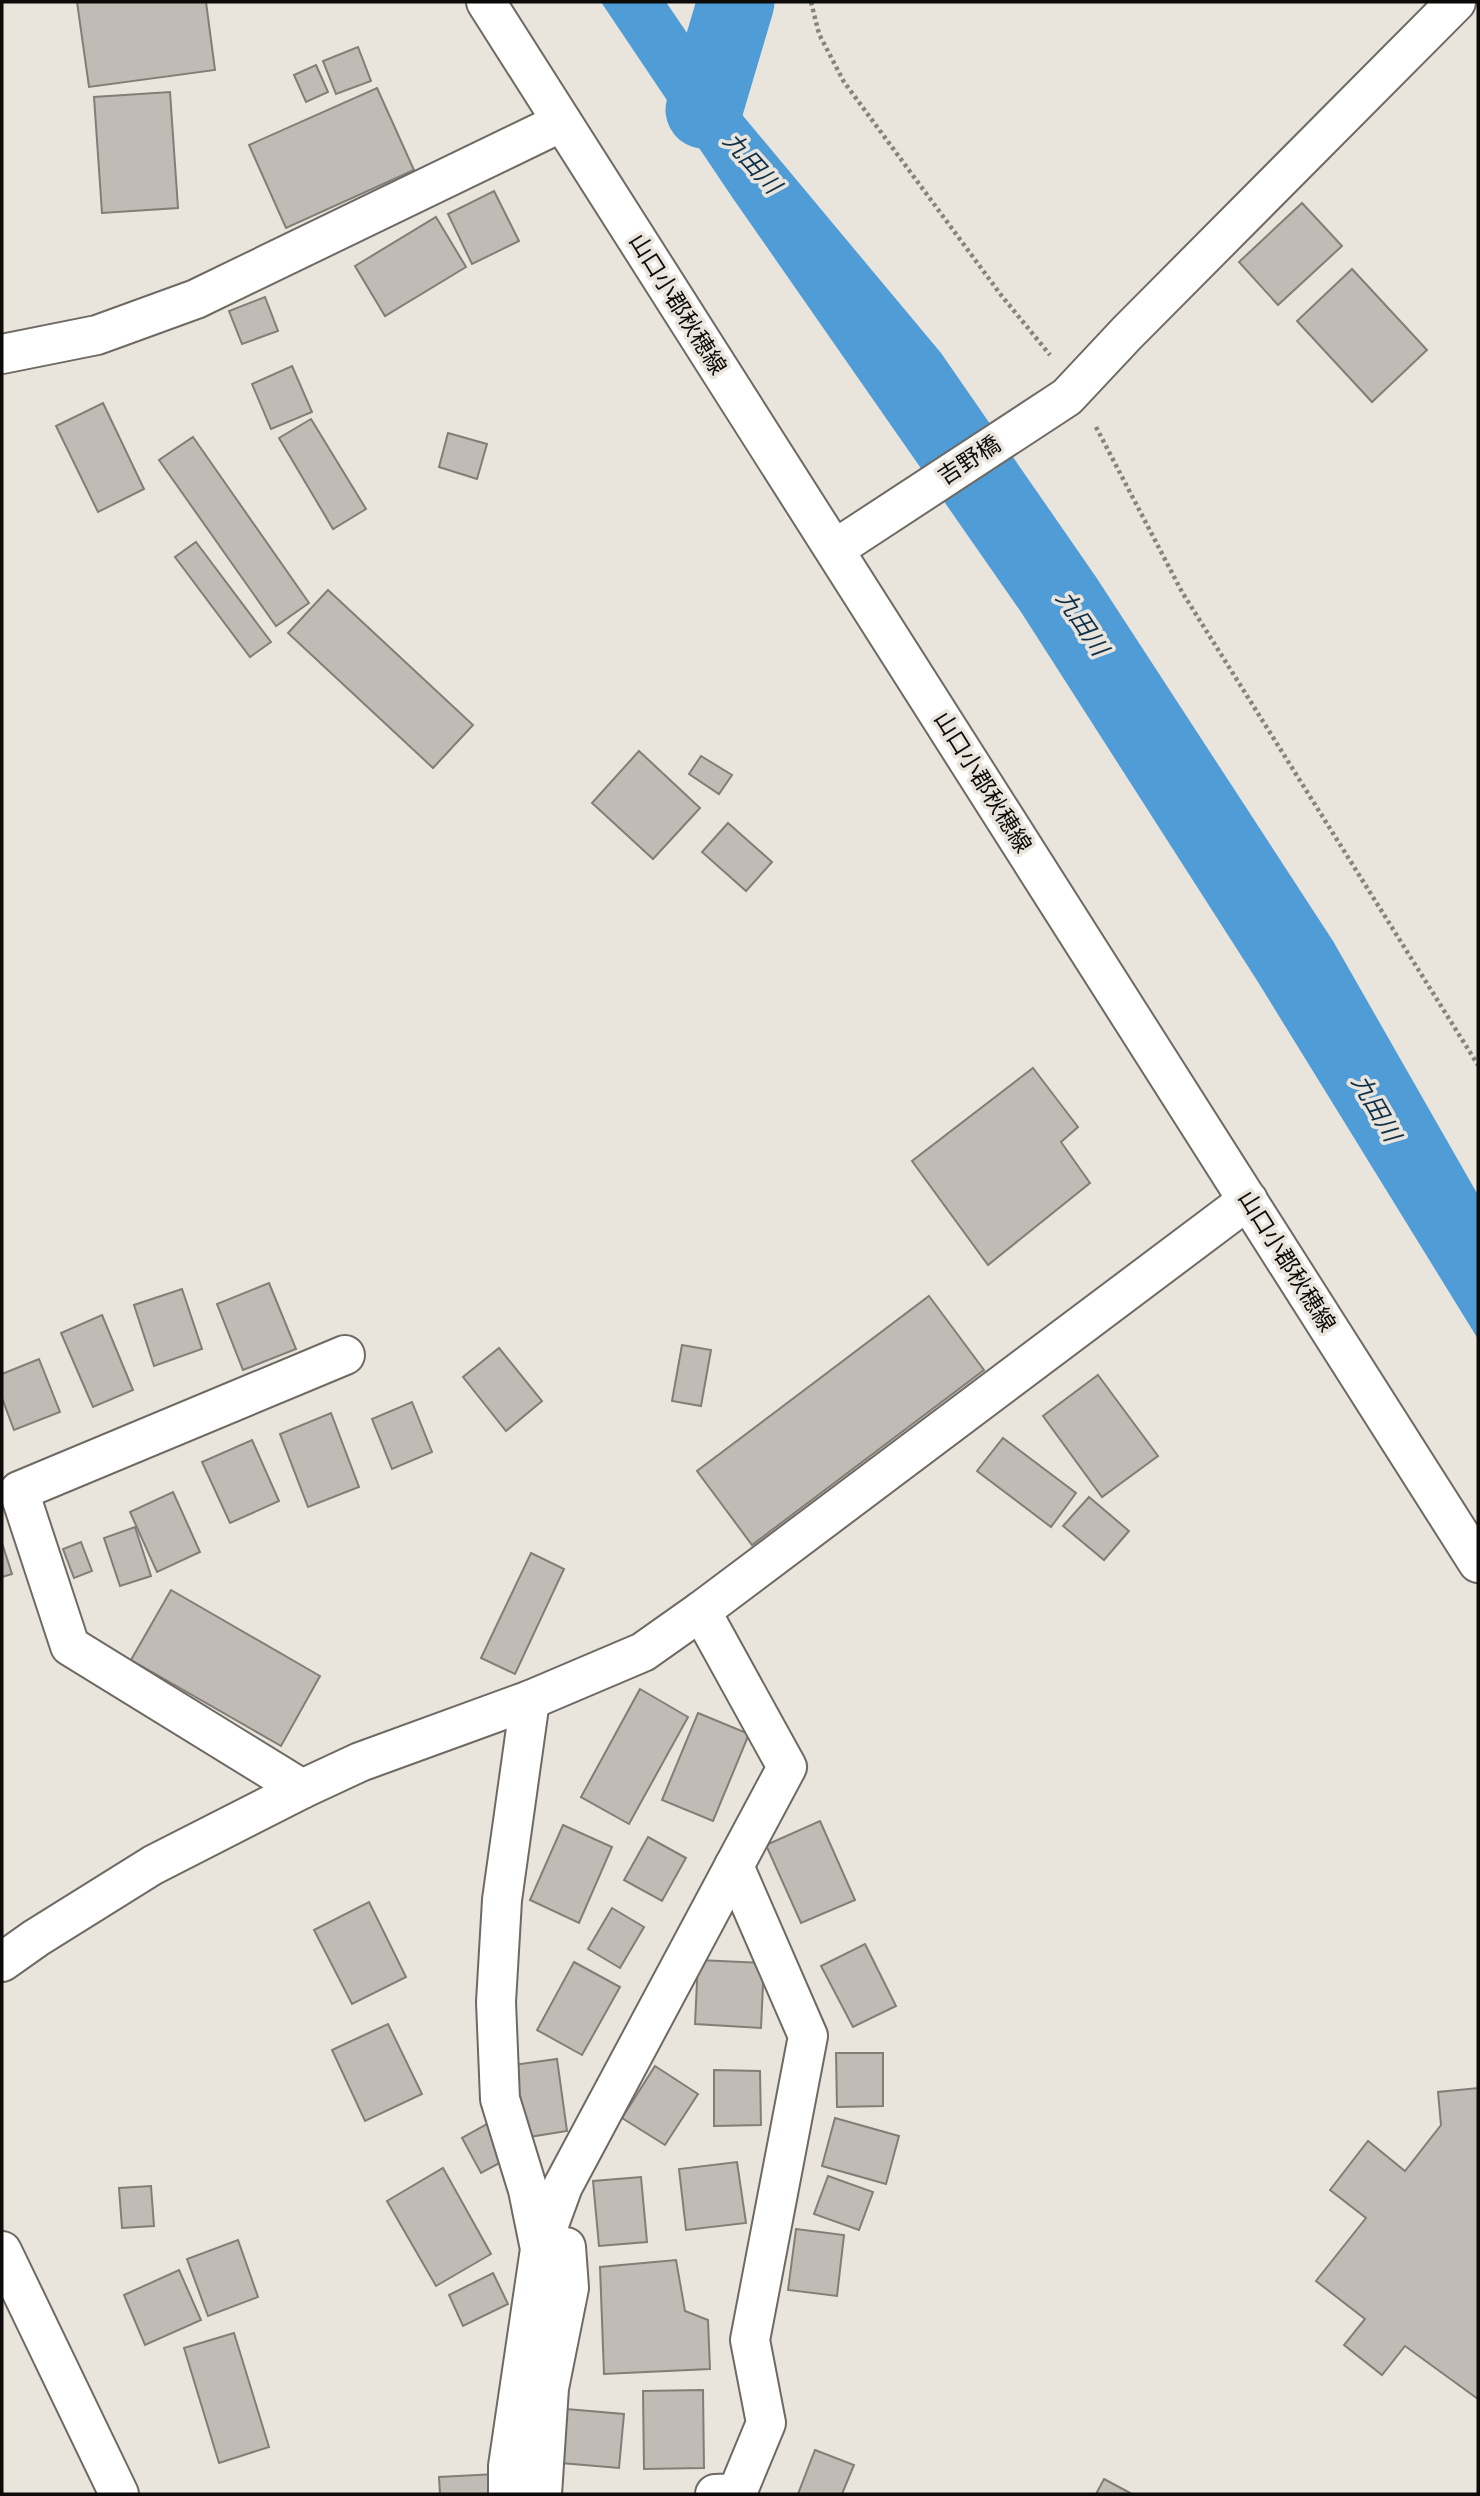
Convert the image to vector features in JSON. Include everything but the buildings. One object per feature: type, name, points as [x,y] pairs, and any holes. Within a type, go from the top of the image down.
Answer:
[{"type":"street","name":"山口小郡秋穂線","points":[[486,2],[1478,1563]]},
{"type":"street","name":"吉野橋","points":[[835,550],[1072,392],[1127,333],[1456,2]]},
{"type":"street","points":[[2,354],[97,335],[195,299],[562,122]]},
{"type":"street","points":[[2,1962],[153,1865],[302,1789],[360,1762],[530,1700],[643,1652],[1248,1200]]},
{"type":"street","points":[[302,1789],[70,1646],[19,1490],[345,1355]]},
{"type":"street","points":[[508,2494],[509,2466],[540,2249],[563,2186],[787,1767],[701,1611]]},
{"type":"street","points":[[530,1700],[502,1900],[496,2002],[500,2099],[528,2190],[540,2249]]},
{"type":"street","points":[[715,2494],[737,2493],[766,2423],[750,2340],[808,2036],[734,1866]]},
{"type":"street","points":[[540,2249],[566,2247],[569,2288],[549,2388],[542,2494]]},
{"type":"street","points":[[2,2251],[119,2494]]},
{"type":"path","points":[[810,2],[820,34],[844,82],[1072,392],[1182,592],[1478,1065]]},
{"type":"water","name":"九田川","points":[[601,2],[666,2],[744,117],[941,353],[1096,577],[1333,941],[1478,1195],[1478,1339],[1258,982],[1021,612],[732,197]]},
{"type":"waterway","points":[[704,110],[736,2]]}]
